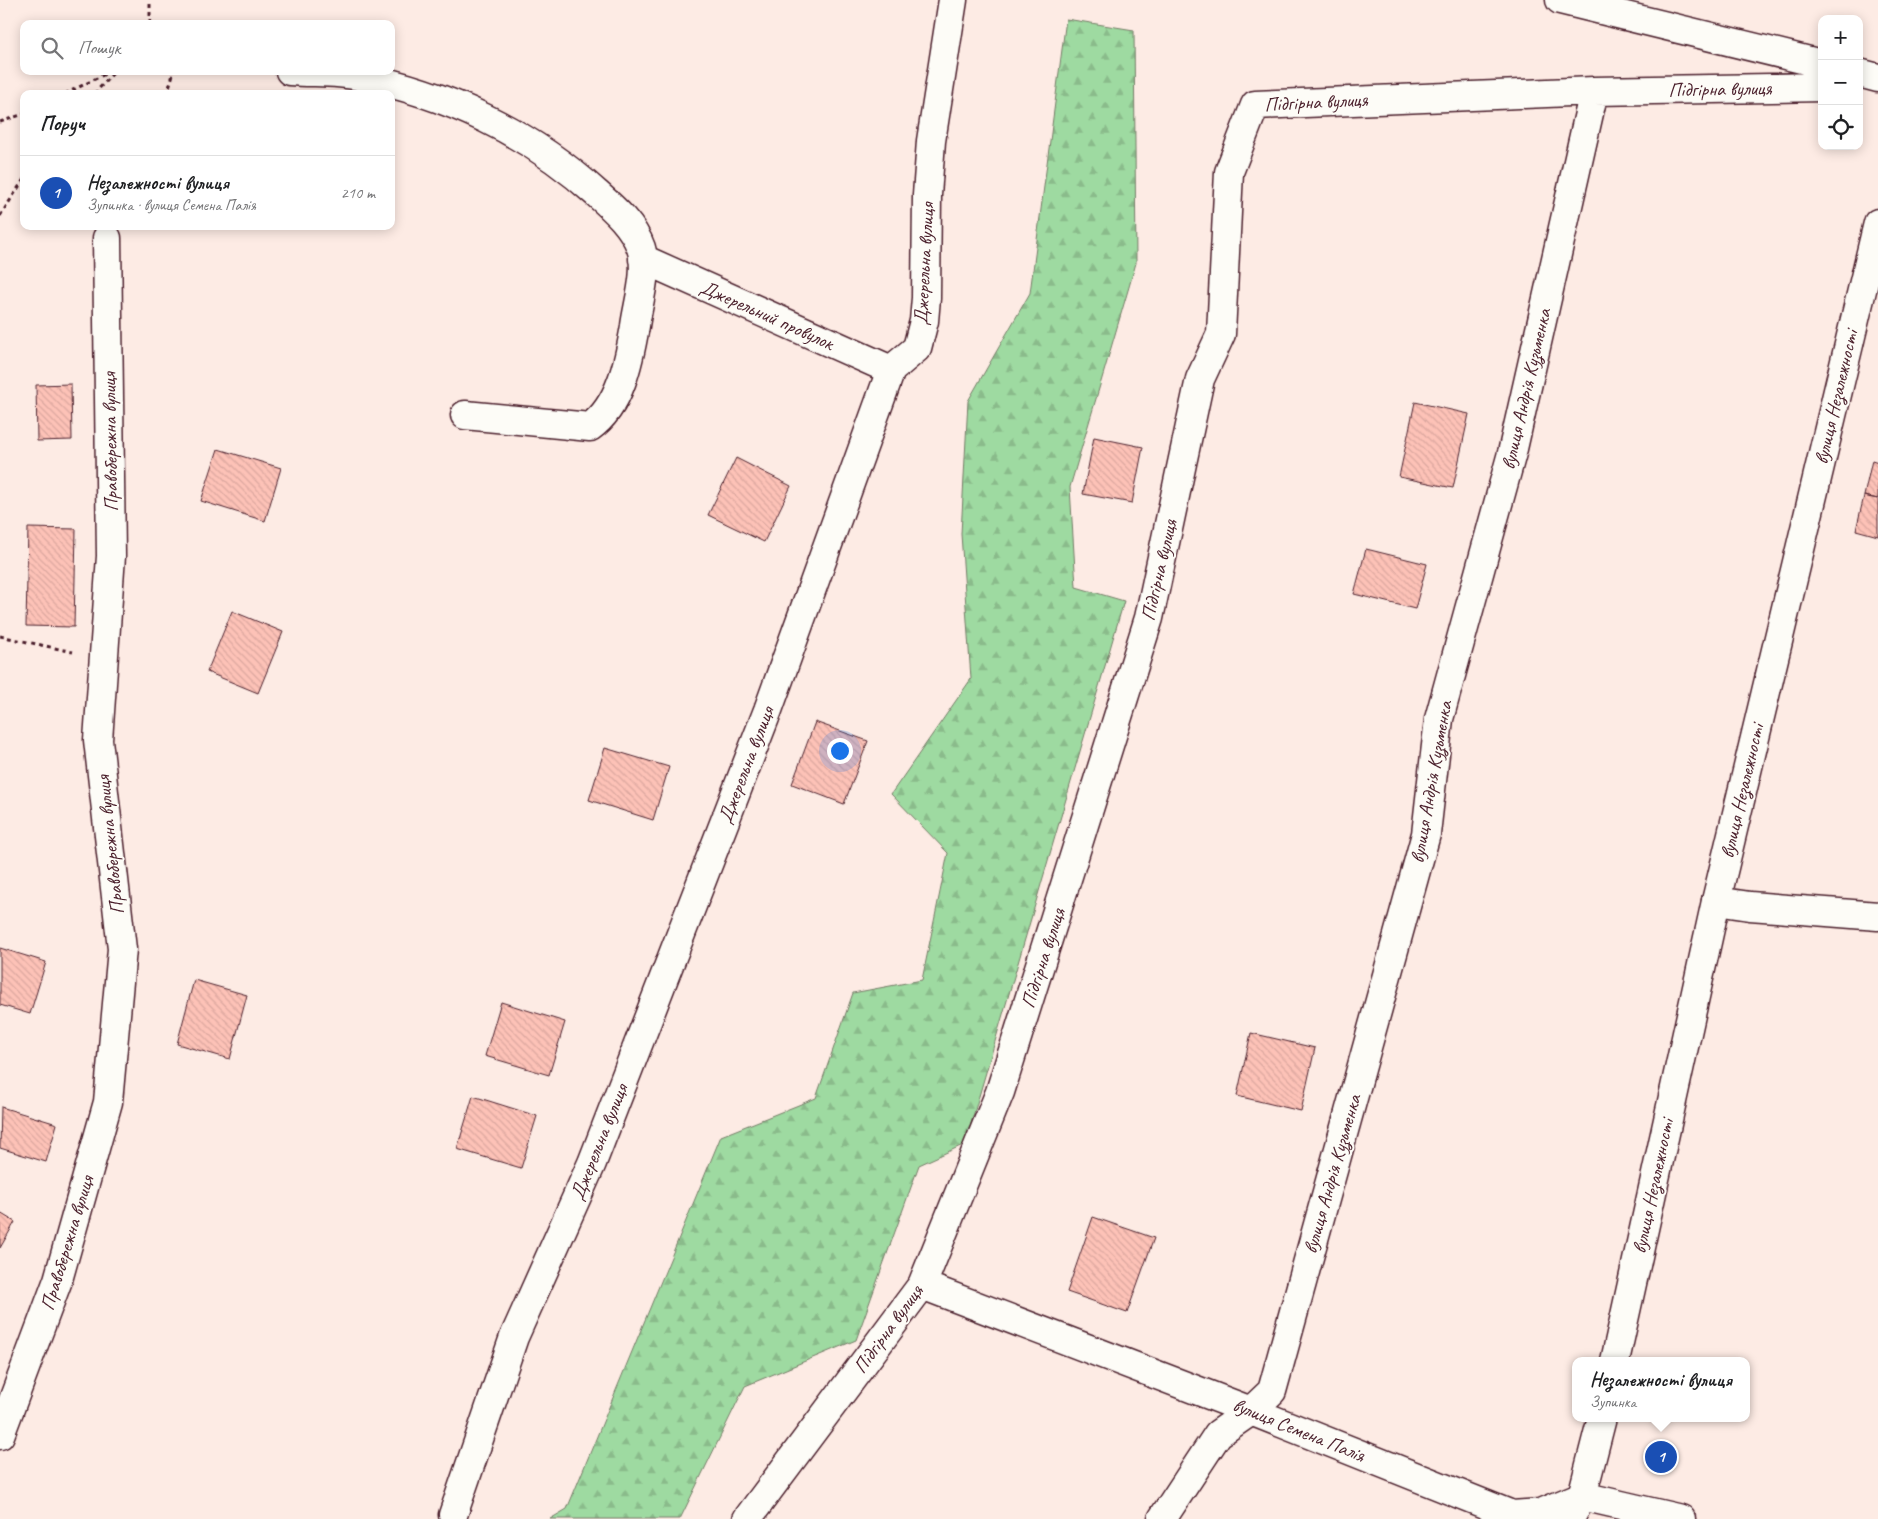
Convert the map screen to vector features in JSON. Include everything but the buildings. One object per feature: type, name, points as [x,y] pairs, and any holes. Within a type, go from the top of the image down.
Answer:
[{"type":"street","name":"Джерельна вулиця","points":[[452,1515],[514,1337],[592,1163],[764,720],[891,370],[917,348],[924,321],[926,298],[927,195],[930,141],[953,0]]},
{"type":"street","points":[[1560,0],[1818,63]]},
{"type":"street","points":[[1863,74],[1878,78]]},
{"type":"street","points":[[357,75],[435,97],[503,126],[567,167],[622,217],[641,247],[643,259],[642,278],[629,353],[613,402],[601,419],[590,427],[464,416]]},
{"type":"street","points":[[1863,87],[1878,86]]},
{"type":"street","name":"Підгірна вулиця","points":[[747,1519],[922,1285],[1000,1092],[1149,618],[1200,379],[1220,334],[1228,172],[1255,105],[1594,90],[1818,87]]},
{"type":"street","name":"вулиця Андрія Кузьменка","points":[[1162,1519],[1218,1434],[1251,1411],[1272,1391],[1426,834],[1440,719],[1512,453],[1594,90]]},
{"type":"street","name":"вулиця Незалежності","points":[[1616,1357],[1716,901],[1878,223]]},
{"type":"street","name":"Правобережна вулиця","points":[[0,1435],[58,1280],[108,1102],[122,949],[98,740],[111,556],[107,238]]},
{"type":"street","name":"Джерельний провулок","points":[[643,259],[891,370]]},
{"type":"street","points":[[1716,901],[1750,906],[1878,916]]},
{"type":"street","name":"вулиця Семена Палія","points":[[922,1285],[1251,1411],[1512,1515],[1576,1508]]},
{"type":"street","points":[[1601,1422],[1576,1508],[1682,1519]]},
{"type":"path","points":[[150,0],[150,20]]},
{"type":"path","points":[[73,90],[103,75]]},
{"type":"path","points":[[98,90],[111,75]]},
{"type":"path","points":[[168,90],[173,75]]},
{"type":"path","points":[[0,122],[20,115]]},
{"type":"path","points":[[0,216],[2,210],[20,185]]},
{"type":"path","points":[[0,636],[104,659]]},
{"type":"green space","points":[[1066,19],[1134,30],[1136,263],[1070,487],[1076,587],[1124,601],[965,1144],[919,1165],[856,1340],[745,1386],[680,1519],[550,1519],[567,1509],[721,1136],[816,1098],[853,993],[922,980],[948,853],[891,794],[971,679],[961,534],[968,401],[1030,293]]},
{"type":"place","name":"Незалежності вулиця","points":[[1661,1457]]}]
